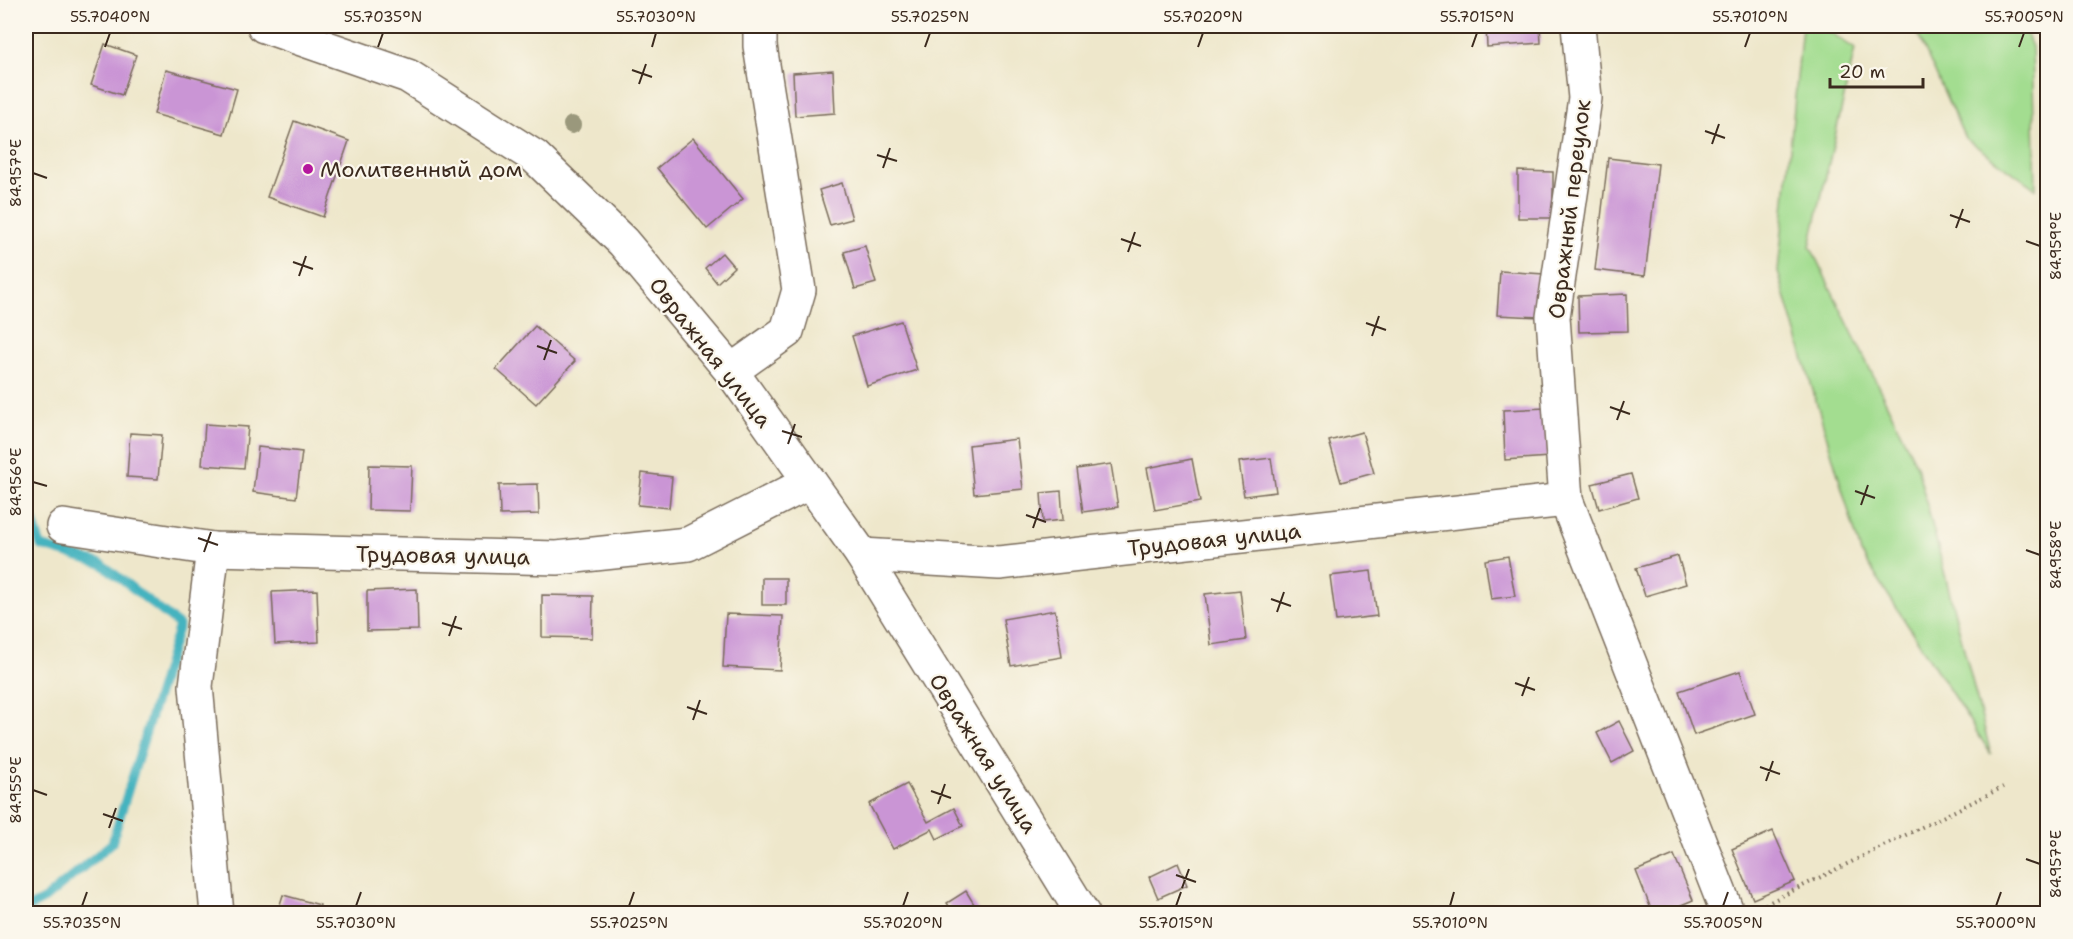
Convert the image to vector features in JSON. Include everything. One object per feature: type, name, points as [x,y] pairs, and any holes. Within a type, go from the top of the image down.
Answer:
[{"type":"street","name":"Овражная улица","points":[[264,26],[408,76],[535,158],[623,242],[731,371],[862,555],[1083,914]]},
{"type":"street","points":[[731,371],[787,331],[799,290],[760,46],[760,26]]},
{"type":"street","name":"Овражный переулок","points":[[1578,26],[1585,98],[1553,317],[1566,500],[1742,911]]},
{"type":"street","name":"Трудовая улица","points":[[63,526],[213,549],[557,558],[688,544],[810,482]]},
{"type":"street","name":"Трудовая улица","points":[[862,555],[999,563],[1566,500]]},
{"type":"street","points":[[213,549],[196,686],[217,914]]},
{"type":"path","points":[[1742,911],[2002,787]]},
{"type":"green space","points":[[1802,26],[1821,26],[1855,49],[1810,246],[1917,466],[1991,754],[1861,553],[1778,272]]},
{"type":"green space","points":[[1914,26],[2023,26],[2032,47],[2036,189],[1965,138]]},
{"type":"building","points":[[1486,26],[1540,26],[1541,43],[1487,47]]},
{"type":"building","points":[[105,44],[136,55],[122,95],[91,85]]},
{"type":"building","points":[[166,70],[237,89],[224,134],[154,114]]},
{"type":"building","points":[[833,70],[835,113],[795,116],[793,73]]},
{"type":"building","name":"Молитвенный дом","points":[[294,121],[349,141],[323,217],[267,197]]},
{"type":"building","points":[[693,138],[743,199],[707,229],[657,168]]},
{"type":"building","points":[[1608,158],[1658,164],[1645,276],[1595,270]]},
{"type":"building","points":[[1518,171],[1553,172],[1553,218],[1518,218]]},
{"type":"building","points":[[842,183],[852,219],[830,225],[819,190]]},
{"type":"building","points":[[865,246],[876,283],[855,289],[844,252]]},
{"type":"building","points":[[722,253],[734,267],[717,283],[705,268]]},
{"type":"building","points":[[1500,271],[1544,274],[1541,317],[1497,315]]},
{"type":"building","points":[[1627,294],[1628,331],[1579,332],[1578,296]]},
{"type":"building","points":[[901,321],[917,370],[867,386],[852,336]]},
{"type":"building","points":[[535,326],[575,361],[536,404],[496,369]]},
{"type":"building","points":[[1547,408],[1549,457],[1505,460],[1503,410]]},
{"type":"building","points":[[205,424],[248,427],[244,468],[202,465]]},
{"type":"building","points":[[1362,432],[1374,473],[1341,482],[1329,441]]},
{"type":"building","points":[[130,433],[162,435],[158,479],[127,477]]},
{"type":"building","points":[[1017,439],[1023,489],[974,494],[969,445]]},
{"type":"building","points":[[258,447],[302,452],[296,498],[253,492]]},
{"type":"building","points":[[1271,458],[1276,492],[1244,496],[1239,462]]},
{"type":"building","points":[[1192,459],[1200,502],[1155,510],[1147,468]]},
{"type":"building","points":[[1111,464],[1118,507],[1083,512],[1077,469]]},
{"type":"building","points":[[369,465],[412,466],[410,511],[368,510]]},
{"type":"building","points":[[642,473],[672,477],[669,508],[638,505]]},
{"type":"building","points":[[1631,474],[1638,498],[1599,509],[1592,484]]},
{"type":"building","points":[[538,484],[539,514],[500,515],[499,485]]},
{"type":"building","points":[[1061,491],[1063,520],[1043,522],[1041,493]]},
{"type":"building","points":[[1508,556],[1515,596],[1491,599],[1485,560]]},
{"type":"building","points":[[1678,556],[1686,584],[1645,596],[1636,568]]},
{"type":"building","points":[[1371,571],[1377,616],[1336,621],[1330,576]]},
{"type":"building","points":[[762,578],[786,578],[786,605],[762,605]]},
{"type":"building","points":[[417,589],[418,630],[367,631],[367,591]]},
{"type":"building","points":[[317,590],[319,642],[275,644],[272,592]]},
{"type":"building","points":[[1240,590],[1246,640],[1211,645],[1205,594]]},
{"type":"building","points":[[542,595],[593,596],[592,638],[542,637]]},
{"type":"building","points":[[1055,610],[1062,657],[1011,666],[1003,619]]},
{"type":"building","points":[[726,614],[783,616],[780,670],[723,667]]},
{"type":"building","points":[[1740,671],[1755,714],[1694,735],[1679,691]]},
{"type":"building","points":[[1619,721],[1634,751],[1612,763],[1597,733]]},
{"type":"building","points":[[907,784],[928,822],[954,808],[963,826],[937,839],[932,829],[893,849],[869,804]]},
{"type":"building","points":[[1773,831],[1795,881],[1753,899],[1732,849]]},
{"type":"building","points":[[1674,855],[1693,900],[1660,914],[1653,914],[1636,871]]},
{"type":"building","points":[[1178,863],[1187,885],[1158,898],[1149,877]]},
{"type":"building","points":[[966,891],[980,914],[954,914],[947,903]]},
{"type":"building","points":[[283,895],[320,905],[318,914],[277,914]]},
{"type":"waterway","points":[[26,500],[41,546],[102,564],[179,625],[112,843],[45,899],[26,909]]},
{"type":"place","name":"Молитвенный дом","points":[[308,169]]}]
